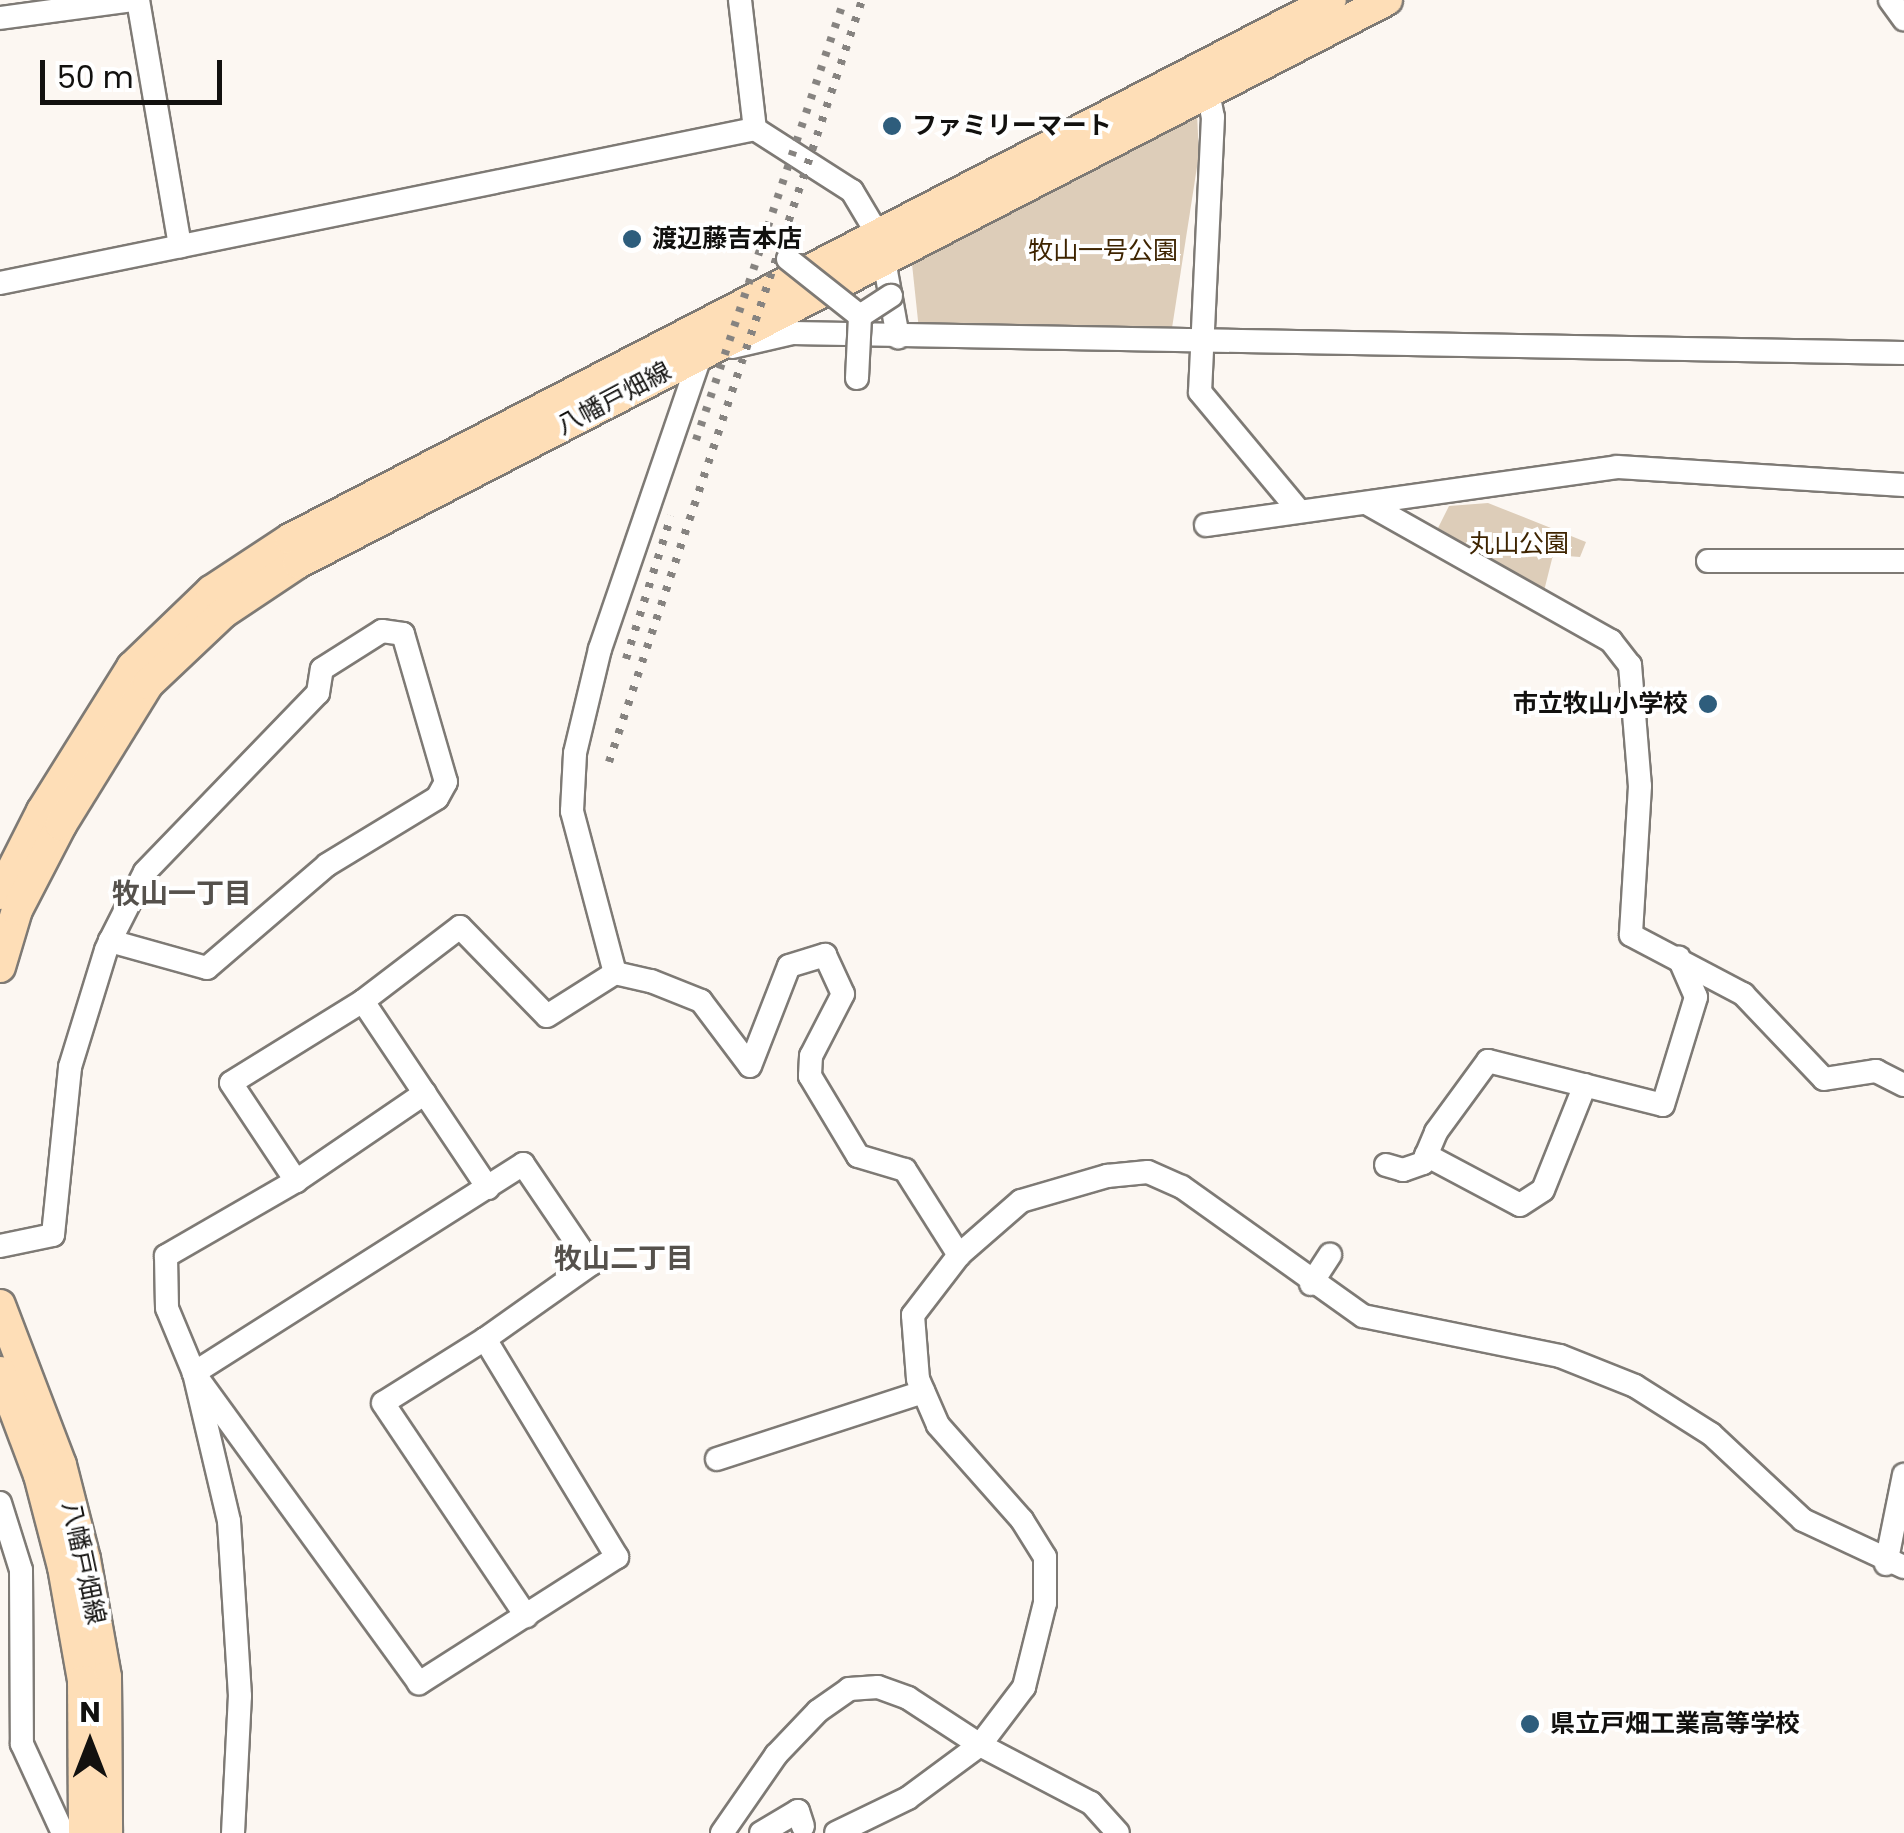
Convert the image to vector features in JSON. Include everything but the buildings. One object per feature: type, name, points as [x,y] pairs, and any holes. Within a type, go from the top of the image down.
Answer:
[{"type":"main road","name":"八幡戸畑線","points":[[6,902],[60,825],[148,684],[223,613],[298,563],[697,355],[1332,0]]},
{"type":"main road","name":"八幡戸畑線","points":[[0,967],[6,902],[132,666],[212,590],[290,538],[1208,92],[1387,0]]},
{"type":"main road","name":"八幡戸畑線","points":[[0,1304],[60,1464],[85,1559],[106,1677],[107,1833]]},
{"type":"main road","name":"八幡戸畑線","points":[[0,1372],[39,1475],[63,1567],[83,1682],[84,1833]]},
{"type":"street","points":[[0,18],[136,0],[180,246]]},
{"type":"street","points":[[740,0],[755,129]]},
{"type":"street","points":[[1890,0],[1904,19]]},
{"type":"street","points":[[1208,92],[1213,118],[1199,345],[1200,392],[1300,511]]},
{"type":"street","points":[[0,283],[755,129],[852,190],[883,251],[898,337]]},
{"type":"street","points":[[788,259],[860,316]]},
{"type":"street","points":[[860,316],[892,296]]},
{"type":"street","points":[[858,378],[860,316]]},
{"type":"street","points":[[615,972],[572,810],[575,753],[600,649],[697,355],[792,333],[1199,345],[1904,353]]},
{"type":"street","points":[[1206,525],[1617,467],[1904,485]]},
{"type":"street","points":[[1368,504],[1611,641],[1630,665],[1640,786],[1631,935],[1743,994],[1824,1080],[1876,1071],[1904,1086]]},
{"type":"street","points":[[1708,561],[1904,561]]},
{"type":"street","points":[[0,1246],[52,1235],[70,1066],[110,940],[146,872],[318,693],[322,668],[382,630],[403,634],[446,782],[437,798],[327,865],[207,968],[110,940]]},
{"type":"street","points":[[296,1181],[231,1083],[363,1001],[460,927],[547,1016],[615,972],[688,993],[750,1066],[789,966],[825,955],[843,994],[811,1056],[810,1076],[858,1156],[905,1170],[959,1255]]},
{"type":"street","points":[[1386,1165],[1402,1170],[1423,1163],[1488,1060],[1664,1105],[1696,997],[1678,958]]},
{"type":"street","points":[[363,1001],[488,1188]]},
{"type":"street","points":[[1426,1154],[1520,1204],[1543,1190],[1585,1085]]},
{"type":"street","points":[[233,1833],[240,1696],[228,1521],[194,1372],[167,1308],[166,1256],[296,1181],[424,1093]]},
{"type":"street","points":[[194,1372],[524,1164],[592,1264],[485,1339],[383,1403],[526,1616]]},
{"type":"street","points":[[836,1833],[908,1798],[980,1745],[1024,1687],[1045,1604],[1045,1557],[1022,1520],[938,1425],[911,1345],[913,1315],[959,1255],[1021,1201],[1107,1176],[1148,1172],[1182,1187],[1310,1284],[1363,1316],[1560,1356],[1635,1386],[1710,1434],[1803,1520],[1895,1566],[1904,1474]]},
{"type":"street","points":[[1310,1284],[1330,1256]]},
{"type":"street","points":[[194,1372],[419,1682],[617,1557],[485,1339]]},
{"type":"street","points":[[718,1459],[924,1392]]},
{"type":"street","points":[[0,1502],[20,1570],[22,1744],[64,1833]]},
{"type":"street","points":[[0,1610],[21,1630]]},
{"type":"street","points":[[722,1833],[776,1755],[818,1711],[850,1690],[878,1687],[908,1698],[980,1745],[1092,1803],[1118,1833]]},
{"type":"street","points":[[761,1833],[798,1811],[803,1826]]},
{"type":"green space","name":"牧山一号公園","points":[[1197,114],[1199,154],[1172,328],[919,330],[912,264]]},
{"type":"green space","name":"丸山公園","points":[[1488,503],[1586,542],[1580,557],[1553,555],[1544,591],[1438,528],[1449,506]]},
{"type":"railway","points":[[696,440],[844,0]]},
{"type":"railway","points":[[609,762],[862,0]]},
{"type":"railway","points":[[626,659],[671,516]]},
{"type":"place","name":"ファミリーマート","points":[[892,126]]},
{"type":"place","name":"渡辺藤吉本店","points":[[632,239]]},
{"type":"place","name":"市立牧山小学校","points":[[1708,704]]},
{"type":"place","name":"県立戸畑工業高等学校","points":[[1530,1724]]},
{"type":"district","name":"牧山一丁目","points":[[182,894]]},
{"type":"district","name":"牧山二丁目","points":[[624,1259]]}]
